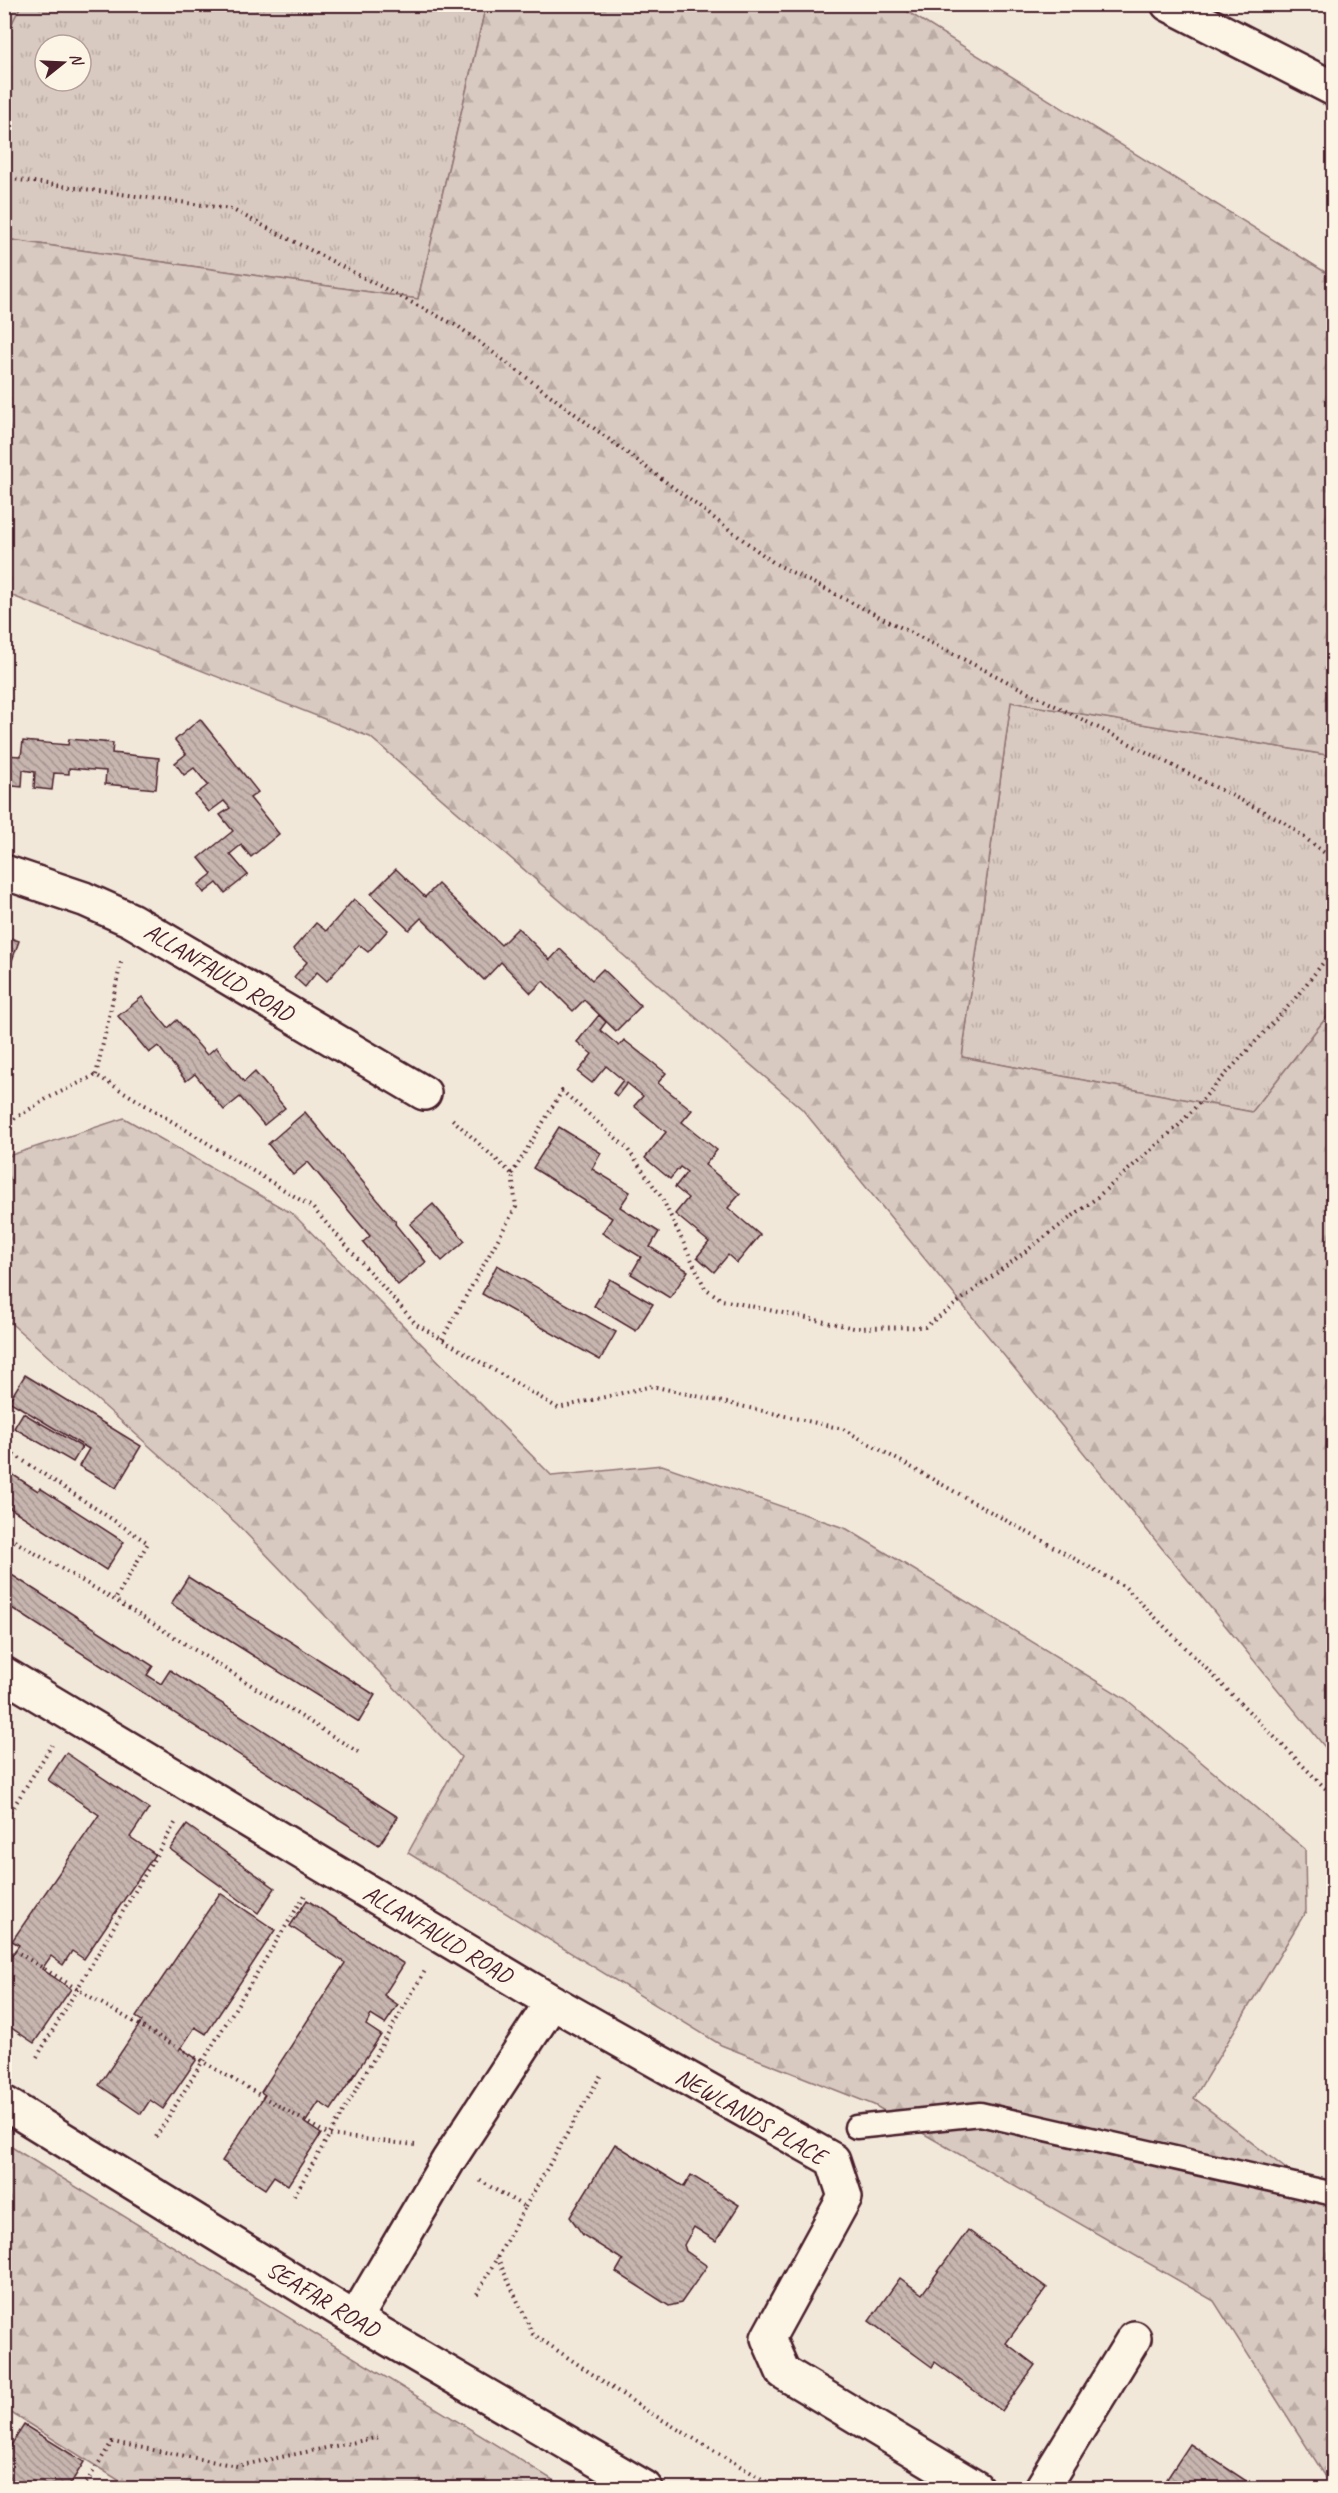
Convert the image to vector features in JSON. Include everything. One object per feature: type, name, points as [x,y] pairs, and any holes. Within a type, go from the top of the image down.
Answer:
[{"type":"street","points":[[1168,4],[1334,89]]},
{"type":"street","name":"ALLANFAULD ROAD","points":[[4,872],[84,899],[131,920],[424,1094]]},
{"type":"street","name":"ALLANFAULD ROAD","points":[[4,1674],[552,2002]]},
{"type":"street","points":[[355,2319],[448,2161],[552,2002]]},
{"type":"street","name":"NEWLANDS PLACE","points":[[552,2002],[833,2160],[845,2197],[768,2338],[783,2372],[976,2488]]},
{"type":"street","name":"SEAFAR ROAD","points":[[4,2103],[355,2319],[645,2488]]},
{"type":"street","points":[[1042,2488],[1134,2338]]},
{"type":"lane","points":[[856,2127],[980,2114],[1334,2194]]},
{"type":"path","points":[[4,178],[231,209],[459,327],[774,563],[1284,822],[1334,860]]},
{"type":"path","points":[[96,1075],[131,920]]},
{"type":"path","points":[[442,1339],[516,1207],[512,1174],[562,1091],[626,1147],[662,1198],[705,1288],[722,1300],[854,1328],[925,1327],[1094,1200],[1178,1126],[1293,1001],[1334,949]]},
{"type":"path","points":[[4,1125],[48,1098],[96,1075]]},
{"type":"path","points":[[96,1075],[312,1207],[416,1324],[558,1408],[652,1386],[843,1429],[1125,1587],[1334,1797]]},
{"type":"path","points":[[424,1094],[512,1174]]},
{"type":"path","points":[[4,1448],[148,1543],[115,1600]]},
{"type":"path","points":[[4,1541],[6,1536],[115,1600],[358,1752]]},
{"type":"path","points":[[4,1822],[71,1713]]},
{"type":"path","points":[[37,2057],[196,1789]]},
{"type":"path","points":[[156,2137],[323,1865]]},
{"type":"path","points":[[294,2196],[444,1937]]},
{"type":"path","points":[[4,1944],[77,1989],[329,2135],[420,2146],[525,2207]]},
{"type":"path","points":[[477,2294],[621,2040]]},
{"type":"path","points":[[497,2257],[533,2334],[644,2409],[777,2488]]},
{"type":"path","points":[[83,2488],[112,2442],[237,2466],[380,2438]]},
{"type":"green space","points":[[4,5],[21,5],[5,37]]},
{"type":"green space","points":[[21,5],[486,5],[418,299],[5,239],[5,37]]},
{"type":"green space","points":[[486,5],[897,5],[1333,277],[1333,756],[1011,702],[962,1057],[1252,1112],[1333,1009],[1333,1757],[802,1109],[370,737],[5,593],[5,239],[418,299]]},
{"type":"green space","points":[[1011,702],[1333,756],[1333,1009],[1252,1112],[962,1057]]},
{"type":"green space","points":[[124,1118],[293,1214],[552,1476],[662,1465],[847,1529],[1126,1699],[1305,1849],[1306,1911],[1194,2098],[1333,2205],[1333,2488],[1214,2301],[874,2105],[721,2045],[408,1853],[461,1757],[237,1524],[5,1318],[5,1157]]},
{"type":"green space","points":[[4,2143],[566,2488],[131,2488],[5,2409]]},
{"type":"building","points":[[200,719],[258,792],[250,798],[279,834],[251,857],[241,845],[230,854],[248,875],[225,893],[217,883],[204,893],[198,885],[212,874],[199,858],[233,831],[220,815],[230,808],[224,801],[209,812],[195,795],[208,785],[194,768],[184,775],[175,763],[186,754],[175,740]]},
{"type":"building","points":[[69,739],[113,743],[112,753],[159,758],[156,789],[105,784],[106,771],[69,768],[69,774],[54,773],[52,790],[34,788],[35,772],[23,770],[22,787],[4,785],[4,755],[21,756],[23,741],[68,745]]},
{"type":"building","points":[[396,869],[425,897],[438,884],[501,945],[518,928],[550,960],[560,949],[592,980],[603,969],[641,1006],[616,1031],[584,1000],[573,1011],[543,981],[531,993],[501,962],[484,980],[421,918],[409,930],[371,894]]},
{"type":"building","points":[[354,899],[388,930],[368,952],[359,945],[327,981],[317,972],[305,987],[294,977],[307,962],[293,949],[316,923],[326,931]]},
{"type":"building","points":[[4,936],[19,941],[4,983]]},
{"type":"building","points":[[142,997],[168,1028],[177,1020],[207,1055],[216,1047],[244,1082],[255,1072],[285,1108],[264,1125],[240,1097],[224,1110],[195,1074],[186,1081],[158,1046],[149,1053],[118,1016]]},
{"type":"building","points":[[599,1015],[606,1022],[600,1030],[619,1046],[624,1040],[666,1073],[658,1083],[692,1110],[682,1122],[717,1150],[705,1165],[740,1194],[728,1208],[760,1235],[737,1263],[728,1255],[714,1272],[697,1257],[709,1242],[675,1214],[688,1198],[675,1187],[687,1172],[680,1167],[670,1179],[645,1158],[666,1132],[634,1106],[643,1096],[627,1083],[617,1096],[613,1093],[623,1080],[606,1066],[592,1083],[578,1072],[592,1054],[577,1042]]},
{"type":"building","points":[[305,1112],[426,1262],[398,1285],[363,1242],[370,1236],[308,1162],[293,1175],[268,1144]]},
{"type":"building","points":[[559,1127],[601,1153],[592,1169],[630,1192],[620,1207],[659,1232],[650,1247],[688,1271],[670,1298],[631,1274],[641,1257],[602,1233],[612,1218],[533,1168]]},
{"type":"building","points":[[433,1204],[465,1241],[442,1261],[410,1224]]},
{"type":"building","points":[[497,1265],[616,1332],[600,1360],[482,1294]]},
{"type":"building","points":[[610,1279],[653,1304],[636,1331],[594,1306]]},
{"type":"building","points":[[25,1375],[141,1446],[116,1488],[79,1466],[89,1449],[9,1401]]},
{"type":"building","points":[[23,1413],[82,1447],[73,1462],[14,1428]]},
{"type":"building","points":[[4,1469],[38,1491],[40,1488],[124,1542],[106,1570],[4,1504]]},
{"type":"building","points":[[4,1570],[153,1666],[147,1675],[161,1684],[170,1670],[398,1817],[379,1845],[4,1603]]},
{"type":"building","points":[[188,1577],[375,1695],[359,1722],[171,1604]]},
{"type":"building","points":[[66,1753],[149,1809],[130,1837],[155,1854],[84,1959],[72,1951],[63,1965],[51,1956],[42,1969],[71,1989],[34,2043],[4,2023],[4,1967],[19,1945],[12,1941],[99,1815],[48,1780]]},
{"type":"building","points":[[187,1825],[275,1888],[258,1913],[170,1849]]},
{"type":"building","points":[[220,1893],[275,1930],[206,2034],[195,2027],[181,2048],[197,2059],[163,2109],[150,2100],[141,2114],[99,2085],[142,2021],[136,2017]]},
{"type":"building","points":[[307,1900],[404,1964],[384,1995],[398,2005],[385,2024],[371,2015],[366,2025],[381,2035],[331,2110],[319,2102],[305,2123],[321,2134],[288,2185],[274,2176],[265,2189],[222,2161],[265,2095],[261,2092],[345,1963],[290,1926]]},
{"type":"building","points":[[615,2144],[684,2187],[691,2175],[739,2205],[716,2241],[694,2227],[684,2245],[686,2251],[707,2266],[681,2303],[669,2306],[616,2272],[623,2260],[583,2235],[570,2217]]},
{"type":"building","points":[[968,2230],[1047,2288],[1006,2343],[1035,2365],[1002,2411],[935,2362],[932,2367],[869,2321],[900,2278],[922,2294]]},
{"type":"building","points":[[24,2425],[84,2462],[68,2488],[4,2488],[4,2456]]},
{"type":"building","points":[[1190,2444],[1257,2488],[1161,2488]]}]
